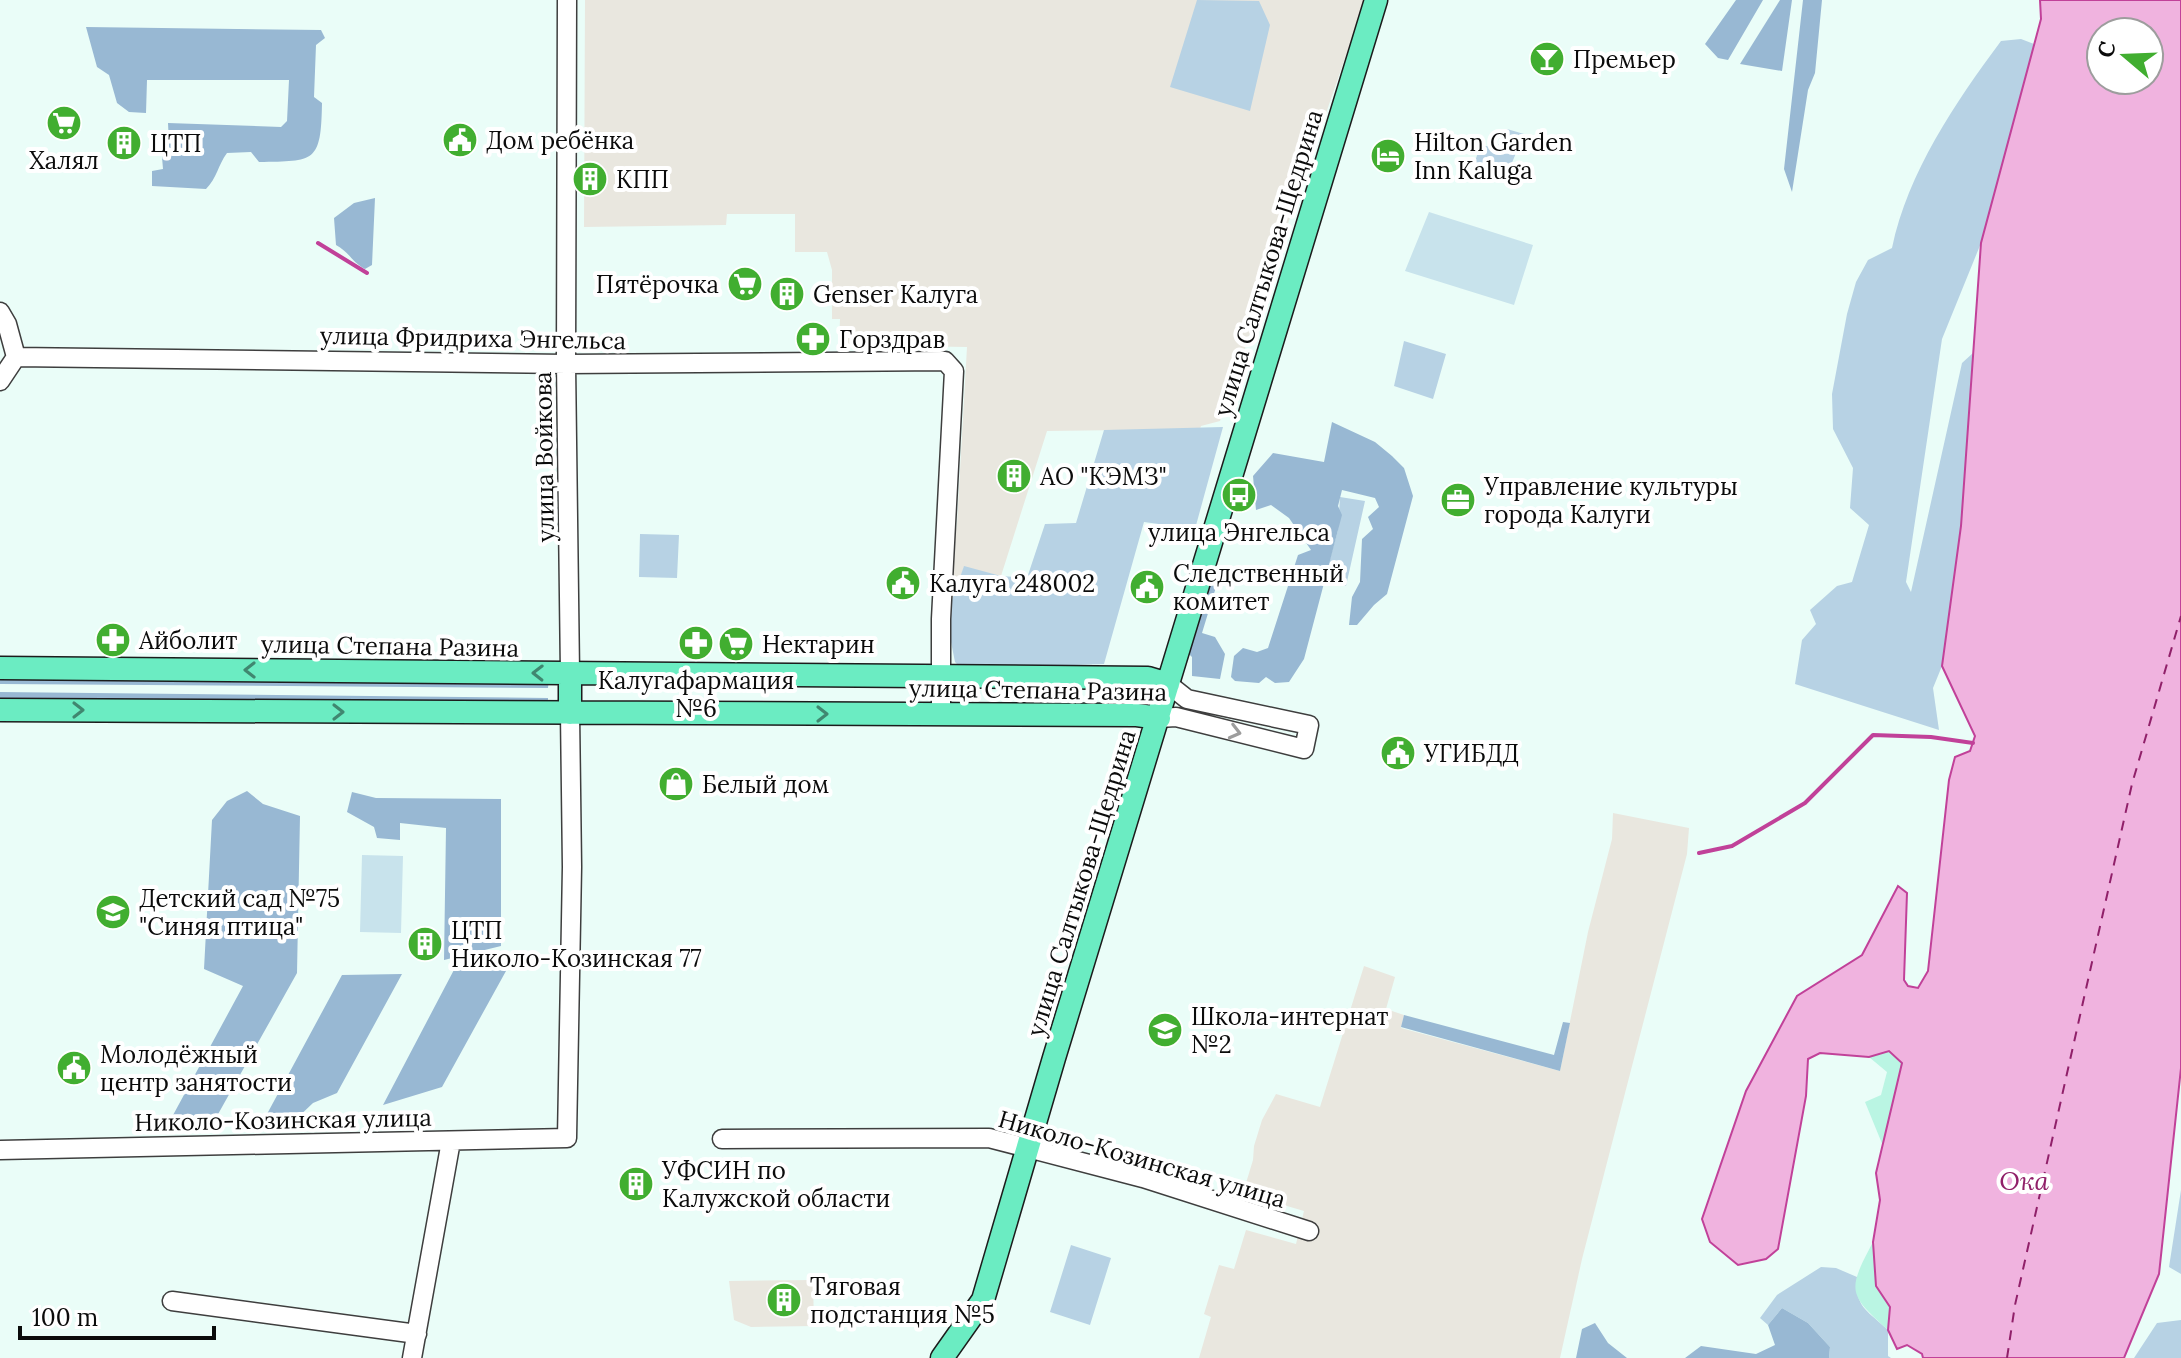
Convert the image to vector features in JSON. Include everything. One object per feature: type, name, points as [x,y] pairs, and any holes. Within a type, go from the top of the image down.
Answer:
[{"type":"main road","name":"улица Салтыкова-Щедрина","points":[[942,1358],[983,1300],[1376,0]]},
{"type":"main road","name":"улица Степана Разина","points":[[0,668],[1148,678],[1168,684]]},
{"type":"main road","points":[[570,673],[570,713]]},
{"type":"main road","name":"улица Степана Разина","points":[[0,710],[1137,715],[1159,718]]},
{"type":"street","name":"улица Войкова","points":[[567,0],[566,364],[570,673]]},
{"type":"street","points":[[0,312],[7,324],[16,357],[0,381]]},
{"type":"street","name":"улица Фридриха Энгельса","points":[[16,357],[566,364],[890,359],[945,361],[954,371],[940,676]]},
{"type":"street","points":[[940,676],[941,715]]},
{"type":"street","name":"улица Степана Разина","points":[[1159,718],[1176,717],[1304,749],[1309,725],[1187,699],[1168,684]]},
{"type":"street","name":"Николо-Козинская улица","points":[[0,1150],[567,1138],[572,867],[570,713]]},
{"type":"street","name":"Николо-Козинская улица","points":[[722,1139],[989,1138],[1143,1178],[1309,1231]]},
{"type":"street","points":[[412,1358],[451,1141]]},
{"type":"street","points":[[172,1301],[417,1334]]},
{"type":"shaded area","points":[[585,0],[1365,0],[1220,421],[1201,426],[1200,429],[1047,431],[1001,576],[964,567],[946,617],[941,619],[957,524],[967,347],[839,345],[840,319],[832,319],[832,270],[827,252],[795,252],[795,214],[727,214],[726,225],[584,227]]},
{"type":"shaded area","points":[[1197,0],[1259,1],[1270,25],[1250,111],[1170,87]]},
{"type":"shaded area","points":[[1736,0],[1763,0],[1728,60],[1718,58],[1705,44]]},
{"type":"shaded area","points":[[1780,0],[1792,0],[1782,71],[1740,64]]},
{"type":"shaded area","points":[[1803,0],[1822,0],[1815,73],[1808,90],[1792,192],[1784,169]]},
{"type":"shaded area","points":[[86,27],[321,30],[325,38],[316,45],[314,97],[322,103],[320,137],[316,148],[311,155],[292,161],[259,162],[251,152],[227,153],[206,189],[152,186],[152,171],[163,169],[162,157],[169,144],[168,123],[281,127],[287,121],[289,80],[147,80],[146,113],[129,112],[117,103],[109,75],[97,67]]},
{"type":"shaded area","points":[[2021,39],[2034,44],[1981,243],[1942,339],[1906,582],[1911,592],[1962,363],[1973,353],[1961,526],[1942,666],[1933,688],[1939,730],[1795,684],[1802,640],[1816,624],[1810,610],[1837,586],[1852,582],[1869,525],[1850,508],[1853,468],[1833,429],[1832,394],[1856,282],[1868,260],[1892,248],[1899,220],[1921,165],[1967,89],[2001,41]]},
{"type":"shaded area","points":[[1507,129],[1524,134],[1511,165],[1495,169],[1475,162],[1480,145],[1492,147],[1501,143]]},
{"type":"shaded area","points":[[375,198],[372,265],[365,269],[336,245],[334,218],[354,203]]},
{"type":"shaded area","points":[[1429,212],[1533,245],[1514,305],[1405,271]]},
{"type":"shaded area","points":[[1404,341],[1446,354],[1433,399],[1394,386]]},
{"type":"shaded area","points":[[1332,422],[1375,442],[1392,456],[1404,468],[1413,496],[1387,594],[1357,625],[1349,625],[1352,597],[1360,582],[1362,539],[1373,529],[1368,517],[1379,507],[1375,498],[1342,490],[1338,506],[1342,515],[1304,659],[1289,682],[1275,683],[1266,677],[1259,683],[1235,681],[1231,677],[1234,656],[1243,648],[1257,652],[1268,648],[1298,555],[1311,550],[1289,518],[1271,505],[1256,510],[1253,476],[1273,453],[1324,462]]},
{"type":"shaded area","points":[[1223,427],[1195,529],[1144,522],[1104,664],[962,669],[955,662],[946,617],[964,566],[1001,576],[1027,578],[1045,524],[1076,523],[1104,430]]},
{"type":"shaded area","points":[[1340,497],[1365,501],[1346,586],[1324,580],[1338,530]]},
{"type":"shaded area","points":[[640,534],[679,535],[677,578],[639,577]]},
{"type":"shaded area","points":[[1210,572],[1220,574],[1202,633],[1215,637],[1225,654],[1220,679],[1192,676],[1192,657],[1186,651]]},
{"type":"shaded area","points":[[0,673],[549,678],[548,688],[0,684]]},
{"type":"shaded area","points":[[0,692],[548,698],[548,706],[0,703]]},
{"type":"shaded area","points":[[247,791],[263,804],[300,816],[297,973],[217,1116],[172,1117],[243,986],[204,969],[212,820],[227,801]]},
{"type":"shaded area","points":[[352,792],[376,798],[501,799],[501,946],[444,960],[446,828],[400,823],[400,840],[377,838],[374,827],[347,812]]},
{"type":"shaded area","points":[[1613,813],[1689,828],[1687,854],[1582,1259],[1560,1358],[1199,1358],[1211,1317],[1204,1314],[1219,1265],[1234,1269],[1246,1230],[1296,1244],[1304,1211],[1243,1193],[1254,1146],[1262,1120],[1276,1094],[1320,1107],[1364,966],[1395,977],[1386,1009],[1404,1015],[1401,1028],[1560,1071],[1588,932],[1612,839]]},
{"type":"shaded area","points":[[362,855],[403,856],[401,933],[360,932]]},
{"type":"shaded area","points":[[512,960],[442,1087],[383,1105],[456,966]]},
{"type":"shaded area","points":[[402,974],[337,1093],[313,1103],[293,1122],[267,1114],[342,975]]},
{"type":"shaded area","points":[[1404,1015],[1554,1055],[1563,1022],[1570,1023],[1560,1071],[1401,1027]]},
{"type":"shaded area","points":[[2181,1190],[2181,1274],[2169,1267]]},
{"type":"shaded area","points":[[1071,1245],[1111,1258],[1090,1325],[1050,1312]]},
{"type":"shaded area","points":[[1821,1267],[1836,1268],[1857,1277],[1860,1302],[1888,1330],[1888,1356],[1891,1358],[1829,1358],[1830,1347],[1808,1323],[1782,1308],[1768,1325],[1760,1318],[1777,1295]]},
{"type":"shaded area","points":[[813,1280],[814,1326],[751,1327],[734,1320],[729,1281]]},
{"type":"shaded area","points":[[1782,1308],[1808,1323],[1830,1347],[1829,1358],[1685,1358],[1701,1346],[1756,1354],[1775,1345],[1768,1325]]},
{"type":"shaded area","points":[[2181,1320],[2181,1358],[2134,1358],[2157,1323]]},
{"type":"shaded area","points":[[1595,1323],[1608,1343],[1627,1358],[1576,1358],[1582,1329]]},
{"type":"sand","points":[[1889,1051],[1902,1063],[1883,1146],[1865,1102],[1881,1095],[1887,1072],[1869,1057]]},
{"type":"sand","points":[[1873,1242],[1876,1286],[1890,1307],[1888,1330],[1865,1308],[1856,1291],[1859,1271]]},
{"type":"water","name":"Ока","points":[[2040,0],[2181,0],[2181,1068],[2159,1274],[2124,1358],[1923,1358],[1922,1354],[1907,1345],[1897,1349],[1888,1330],[1890,1307],[1876,1286],[1873,1242],[1880,1200],[1876,1173],[1902,1063],[1889,1051],[1869,1057],[1820,1053],[1808,1059],[1806,1096],[1778,1249],[1766,1259],[1738,1265],[1710,1242],[1702,1219],[1746,1091],[1797,996],[1862,955],[1898,886],[1907,893],[1904,980],[1908,986],[1918,988],[1928,971],[1949,780],[1955,757],[1970,751],[1975,736],[1942,666],[1961,526],[1981,243],[2041,19]]},
{"type":"waterway","points":[[318,243],[367,273]]},
{"type":"waterway","points":[[1699,853],[1732,846],[1805,803],[1873,735],[1931,737],[1973,743]]},
{"type":"ferry route","points":[[2007,1358],[2015,1305],[2132,784],[2181,616]]},
{"type":"place","name":"Премьер","points":[[1547,59]]},
{"type":"place","name":"Халял","points":[[64,123]]},
{"type":"place","name":"Дом ребёнка","points":[[460,140]]},
{"type":"place","name":"ЦТП","points":[[124,143]]},
{"type":"place","name":"Hilton Garden Inn Kaluga","points":[[1388,156]]},
{"type":"place","name":"КПП","points":[[590,179]]},
{"type":"place","name":"Пятёрочка","points":[[745,284]]},
{"type":"place","name":"Genser Калуга","points":[[787,294]]},
{"type":"place","name":"Горздрав","points":[[813,339]]},
{"type":"place","name":"АО \"КЭМЗ\"","points":[[1014,476]]},
{"type":"place","name":"улица Энгельса","points":[[1239,495]]},
{"type":"place","name":"Управление культуры города Калуги","points":[[1458,500]]},
{"type":"place","name":"Калуга 248002","points":[[903,583]]},
{"type":"place","name":"Следственный комитет","points":[[1147,587]]},
{"type":"place","name":"Айболит","points":[[113,640]]},
{"type":"place","name":"Калугафармация №6","points":[[696,643]]},
{"type":"place","name":"Нектарин","points":[[736,644]]},
{"type":"place","name":"УГИБДД","points":[[1398,753]]},
{"type":"place","name":"Белый дом","points":[[676,784]]},
{"type":"place","name":"Детский сад №75 \"Синяя птица\"","points":[[113,912]]},
{"type":"place","name":"ЦТП Николо-Козинская 77","points":[[425,944]]},
{"type":"place","name":"Школа-интернат №2","points":[[1165,1030]]},
{"type":"place","name":"Молодёжный центр занятости","points":[[74,1068]]},
{"type":"place","name":"УФСИН по Калужской области","points":[[636,1184]]},
{"type":"place","name":"Тяговая подстанция №5","points":[[784,1300]]}]
